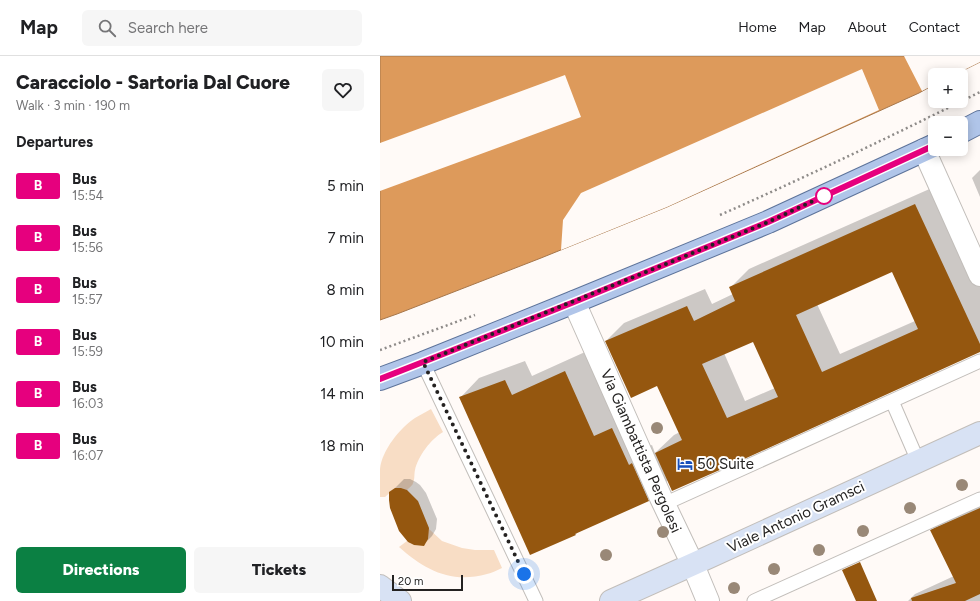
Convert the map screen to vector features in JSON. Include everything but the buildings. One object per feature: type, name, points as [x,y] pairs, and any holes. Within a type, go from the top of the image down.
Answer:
[{"type":"main road","points":[[968,128],[980,122]]},
{"type":"main road","points":[[380,378],[414,366],[574,302],[768,222],[928,149]]},
{"type":"street","points":[[933,156],[980,275]]},
{"type":"street","name":"Via Giambattista Pergolesi","points":[[574,302],[708,601]]},
{"type":"street","points":[[380,390],[414,366]]},
{"type":"street","name":"Viale Antonio Gramsci","points":[[611,601],[693,565],[980,433]]},
{"type":"street","points":[[380,586],[400,601]]},
{"type":"lane","points":[[664,504],[980,361]]},
{"type":"lane","points":[[414,366],[536,601]]},
{"type":"lane","points":[[892,401],[918,461]]},
{"type":"lane","points":[[754,601],[980,498]]},
{"type":"path","points":[[713,218],[848,157],[934,116],[980,92]]},
{"type":"path","points":[[380,350],[481,313]]},
{"type":"shaded area","points":[[380,56],[980,56],[980,62],[968,68],[928,68],[928,88],[919,93],[667,207],[541,258],[380,320]]},
{"type":"shaded area","points":[[431,409],[443,432],[438,435],[426,448],[419,459],[412,485],[407,490],[395,488],[385,497],[380,497],[381,462],[388,447],[409,422]]},
{"type":"shaded area","points":[[429,529],[442,541],[462,548],[494,550],[502,568],[489,574],[474,577],[450,576],[429,568],[399,547],[407,541],[416,545],[425,544]]},
{"type":"pier","points":[[904,56],[980,56],[980,62],[968,68],[928,68],[928,88],[922,91]]},
{"type":"pier","points":[[862,69],[879,110],[667,207],[561,250],[563,220],[581,193]]},
{"type":"pier","points":[[565,75],[581,117],[380,191],[380,143]]},
{"type":"bus line","name":"B","points":[[380,379],[574,302],[768,222],[928,148]]},
{"type":"place","name":"50 Suite","points":[[685,464]]},
{"type":"route","points":[[524,574],[423,362],[768,222],[824,196]]}]
